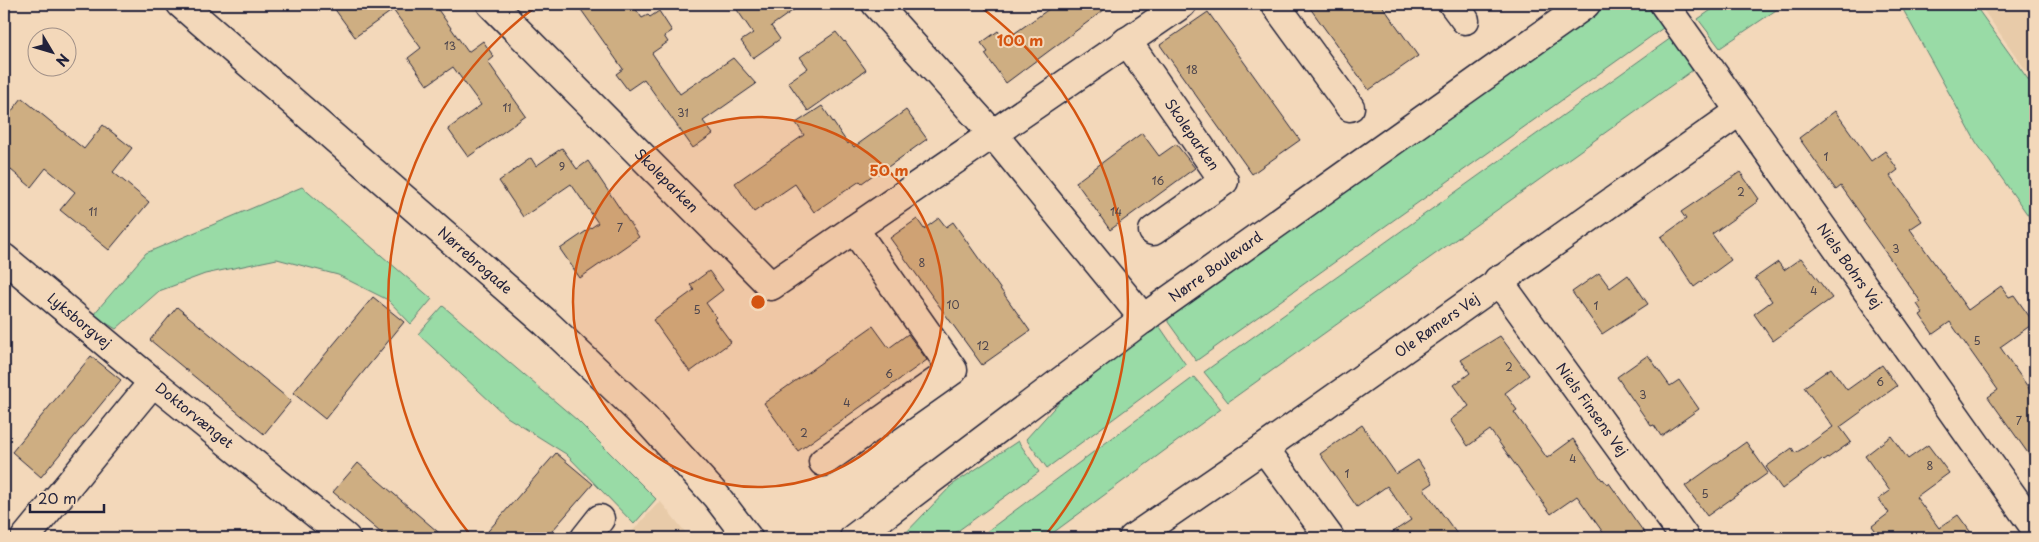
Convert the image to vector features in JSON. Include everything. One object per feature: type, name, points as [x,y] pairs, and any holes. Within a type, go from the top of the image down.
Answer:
[{"type":"street","name":"Nørrebrogade","points":[[181,4],[559,334],[638,410],[716,496],[748,538]]},
{"type":"street","name":"Skoleparken","points":[[491,4],[770,286],[1182,4]]},
{"type":"street","points":[[876,4],[992,134],[1144,319]]},
{"type":"street","points":[[1275,4],[1350,107]]},
{"type":"street","name":"Nørre Boulevard","points":[[854,538],[1144,319],[1586,4]]},
{"type":"street","name":"Niels Bohrs Vej","points":[[1664,4],[2035,528]]},
{"type":"street","name":"Skoleparken","points":[[1127,41],[1224,181],[1152,231]]},
{"type":"street","name":"Ole Rømers Vej","points":[[1133,538],[1264,448],[1498,280],[1740,110]]},
{"type":"street","points":[[823,462],[953,370],[854,229]]},
{"type":"street","name":"Lyksborgvej","points":[[4,258],[153,382]]},
{"type":"street","name":"Niels Finsens Vej","points":[[1498,280],[1685,538]]},
{"type":"street","name":"Doktorvænget","points":[[25,538],[153,382],[346,538]]},
{"type":"street","points":[[1264,448],[1330,538]]},
{"type":"shaded area","points":[[1979,4],[2035,4],[2035,83]]},
{"type":"shaded area","points":[[660,501],[690,538],[626,538]]},
{"type":"green space","points":[[1608,4],[1648,4],[1663,28],[1196,361],[1168,322],[1168,316]]},
{"type":"green space","points":[[1720,4],[1785,4],[1720,48],[1698,19]]},
{"type":"green space","points":[[1900,4],[1974,4],[2035,89],[2035,225],[1976,142]]},
{"type":"green space","points":[[1671,38],[1693,70],[1228,402],[1204,372]]},
{"type":"green space","points":[[302,187],[432,299],[411,324],[388,300],[338,275],[277,259],[205,274],[159,291],[116,329],[93,315],[146,253]]},
{"type":"green space","points":[[443,306],[577,420],[656,499],[634,524],[566,454],[507,417],[418,334]]},
{"type":"green space","points":[[1158,324],[1186,365],[1047,468],[1026,439],[1080,379]]},
{"type":"green space","points":[[1194,377],[1221,409],[1046,538],[978,538]]},
{"type":"green space","points":[[1018,441],[1039,472],[948,538],[901,538],[952,485]]},
{"type":"building","points":[[331,4],[434,4],[468,52],[483,41],[494,57],[488,62],[526,116],[468,157],[448,129],[481,105],[453,67],[427,85],[408,58],[421,48],[393,10],[355,37]]},
{"type":"building","points":[[577,4],[632,4],[642,18],[648,15],[650,17],[659,11],[672,31],[664,36],[668,42],[652,53],[680,94],[733,58],[756,84],[703,121],[713,134],[693,148],[644,79],[628,90],[616,74],[623,69]]},
{"type":"building","points":[[733,4],[802,4],[771,26],[780,39],[753,58],[741,41],[753,33]]},
{"type":"building","points":[[1056,4],[1112,4],[1006,83],[985,54],[988,52],[981,43],[998,31],[1005,40]]},
{"type":"building","points":[[1307,4],[1381,4],[1418,56],[1369,90]]},
{"type":"building","points":[[1208,12],[1300,140],[1252,174],[1160,45]]},
{"type":"building","points":[[836,32],[866,70],[808,111],[788,82],[808,68],[800,57]]},
{"type":"building","points":[[22,98],[84,149],[103,125],[132,148],[113,172],[149,202],[109,250],[60,210],[75,192],[46,168],[31,187],[4,164],[4,121]]},
{"type":"building","points":[[822,106],[848,144],[850,142],[854,147],[906,110],[927,139],[878,174],[877,172],[862,183],[860,181],[814,212],[795,184],[754,212],[735,183],[804,135],[796,123]]},
{"type":"building","points":[[1835,111],[1871,161],[1885,151],[1898,170],[1890,176],[1922,221],[1910,229],[1968,310],[2001,286],[2009,297],[2014,295],[2034,323],[2000,347],[2035,397],[2035,463],[1988,397],[1998,390],[1950,322],[1933,334],[1920,315],[1923,313],[1917,304],[1921,302],[1863,221],[1865,220],[1841,186],[1836,190],[1799,138]]},
{"type":"building","points":[[1142,133],[1159,156],[1176,144],[1195,168],[1110,230],[1076,182]]},
{"type":"building","points":[[562,148],[577,169],[588,161],[639,237],[580,278],[560,249],[598,223],[571,184],[523,217],[499,181],[531,158],[536,166]]},
{"type":"building","points":[[1740,172],[1759,199],[1712,234],[1731,260],[1694,287],[1661,237],[1686,219],[1681,212]]},
{"type":"building","points":[[939,218],[946,227],[953,222],[1030,331],[982,365],[890,238],[917,219],[924,229]]},
{"type":"building","points":[[1801,258],[1832,298],[1773,341],[1754,314],[1772,301],[1755,278],[1778,262],[1784,270]]},
{"type":"building","points":[[709,271],[723,290],[706,303],[716,317],[714,319],[731,342],[690,372],[653,320],[694,290],[690,285]]},
{"type":"building","points":[[1599,273],[1610,288],[1628,275],[1648,304],[1602,334],[1572,292]]},
{"type":"building","points":[[373,297],[404,322],[325,419],[293,393]]},
{"type":"building","points":[[177,307],[291,401],[264,434],[150,340]]},
{"type":"building","points":[[873,326],[889,348],[908,334],[927,360],[798,451],[764,403]]},
{"type":"building","points":[[1500,336],[1529,375],[1505,393],[1517,410],[1514,412],[1547,458],[1573,439],[1602,480],[1607,484],[1609,483],[1648,538],[1607,538],[1577,496],[1551,514],[1490,430],[1468,446],[1450,420],[1469,406],[1454,385],[1470,373],[1461,360]]},
{"type":"building","points":[[1648,355],[1670,386],[1679,380],[1699,409],[1661,436],[1654,425],[1651,426],[1617,377]]},
{"type":"building","points":[[91,356],[121,380],[41,477],[12,452]]},
{"type":"building","points":[[1882,365],[1897,386],[1840,427],[1851,442],[1824,461],[1822,459],[1782,489],[1766,467],[1792,448],[1795,453],[1802,449],[1833,427],[1804,387],[1831,368],[1847,390]]},
{"type":"building","points":[[1362,425],[1396,474],[1418,460],[1433,483],[1424,489],[1460,538],[1384,538],[1411,520],[1387,486],[1357,507],[1320,454]]},
{"type":"building","points":[[1891,436],[1908,459],[1928,445],[1949,473],[1916,497],[1939,528],[1958,515],[1975,538],[1881,538],[1872,526],[1889,513],[1879,499],[1890,491],[1865,456]]},
{"type":"building","points":[[1746,442],[1768,473],[1707,516],[1685,486]]},
{"type":"building","points":[[556,453],[593,484],[546,538],[482,538]]},
{"type":"building","points":[[358,463],[445,538],[387,538],[333,492]]}]
